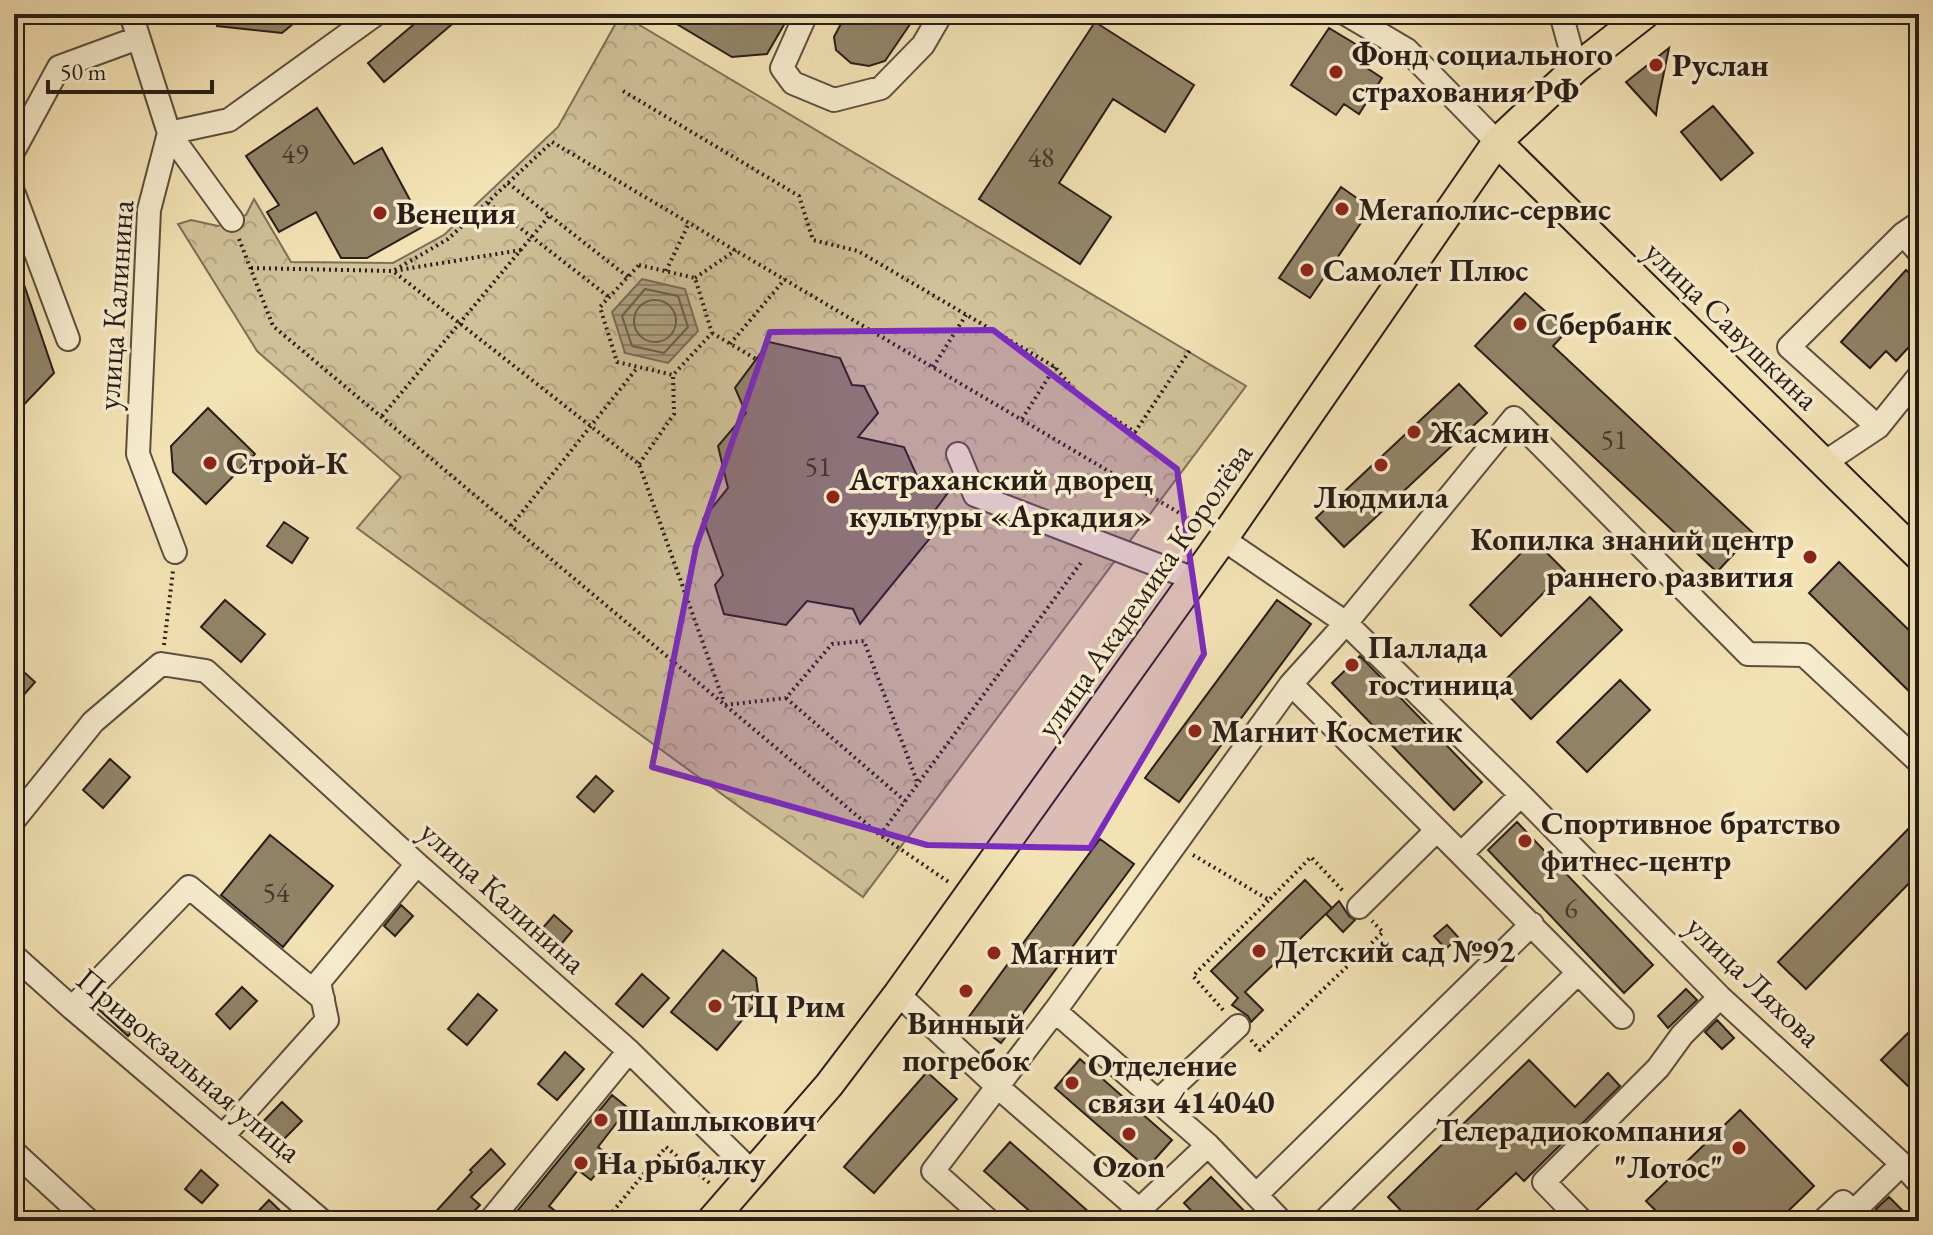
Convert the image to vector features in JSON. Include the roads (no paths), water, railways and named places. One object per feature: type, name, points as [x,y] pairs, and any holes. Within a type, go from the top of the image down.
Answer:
[{"type":"main road","name":"улица Академика Королёва","points":[[720,1210],[829,1085],[898,994],[1223,539],[1497,142],[1576,68],[1645,14]]},
{"type":"main road","name":"улица Савушкина","points":[[1497,142],[1919,556]]},
{"type":"street","points":[[131,14],[169,133],[232,220]]},
{"type":"street","points":[[169,133],[229,120],[376,14]]},
{"type":"street","points":[[806,14],[782,68],[793,83],[834,100],[881,88],[923,45],[941,14]]},
{"type":"street","points":[[1346,14],[1407,50],[1497,142]]},
{"type":"street","points":[[1561,14],[1576,68]]},
{"type":"street","points":[[14,150],[20,132],[59,67],[138,38]]},
{"type":"street","name":"улица Калинина","points":[[169,133],[149,210],[138,454],[175,552]]},
{"type":"street","points":[[14,194],[68,339]]},
{"type":"street","points":[[1878,427],[1789,347],[1911,229],[1919,252]]},
{"type":"street","points":[[1824,463],[1878,427],[1919,376]]},
{"type":"street","points":[[989,1221],[933,1171],[999,1088],[1291,684],[1346,623],[1514,418],[1748,654],[1804,655],[1919,762]]},
{"type":"street","points":[[958,454],[975,495],[1194,579]]},
{"type":"street","name":"улица Ляхова","points":[[1223,539],[1346,623],[1720,997],[1919,1183]]},
{"type":"street","name":"улица Калинина","points":[[14,820],[93,722],[161,664],[206,671],[417,864],[629,1051],[754,1174]]},
{"type":"street","points":[[1291,684],[1622,1017]]},
{"type":"street","points":[[1461,854],[1521,795]]},
{"type":"street","points":[[1359,907],[1437,830]]},
{"type":"street","points":[[223,1136],[327,1020],[319,982],[417,864]]},
{"type":"street","points":[[72,1008],[189,887],[323,999]]},
{"type":"street","points":[[1256,1195],[1532,924]]},
{"type":"street","name":"Привокзальная улица","points":[[14,956],[322,1221]]},
{"type":"street","points":[[1324,1221],[1578,973]]},
{"type":"street","points":[[898,994],[1145,1217],[1208,1145]]},
{"type":"street","points":[[1582,1221],[1544,1182],[1658,1068],[1682,1035],[1720,997]]},
{"type":"street","points":[[1055,1011],[1208,1145],[1281,1221]]},
{"type":"street","points":[[1158,1101],[1238,1026]]},
{"type":"street","points":[[490,1221],[629,1051]]},
{"type":"street","points":[[14,1152],[89,1221]]},
{"type":"street","points":[[1823,1221],[1843,1202],[1853,1212],[1902,1164]]},
{"type":"water","points":[[642,279],[685,289],[698,331],[668,363],[625,353],[612,312]]},
{"type":"place","name":"Руслан","points":[[1656,65]]},
{"type":"place","name":"Фонд социального страхования РФ","points":[[1336,72]]},
{"type":"place","name":"Мегаполис-сервис","points":[[1342,209]]},
{"type":"place","name":"Венеция","points":[[380,213]]},
{"type":"place","name":"Самолет Плюс","points":[[1307,270]]},
{"type":"place","name":"Сбербанк","points":[[1520,324]]},
{"type":"place","name":"Жасмин","points":[[1414,432]]},
{"type":"place","name":"Строй-К","points":[[210,463]]},
{"type":"place","name":"Людмила","points":[[1381,465]]},
{"type":"place","name":"Астраханский дворец культуры «Аркадия»","points":[[833,497]]},
{"type":"place","name":"Копилка знаний центр раннего развития","points":[[1810,557]]},
{"type":"place","name":"Паллада гостиница","points":[[1352,665]]},
{"type":"place","name":"Магнит Косметик","points":[[1195,731]]},
{"type":"place","name":"Спортивное братство фитнес-центр","points":[[1525,841]]},
{"type":"place","name":"Детский сад №92","points":[[1259,951]]},
{"type":"place","name":"Магнит","points":[[994,953]]},
{"type":"place","name":"Винный погребок","points":[[966,991]]},
{"type":"place","name":"ТЦ Рим","points":[[715,1006]]},
{"type":"place","name":"Отделение связи 414040","points":[[1072,1083]]},
{"type":"place","name":"Шашлыкович","points":[[601,1120]]},
{"type":"place","name":"Ozon","points":[[1129,1134]]},
{"type":"place","name":"Телерадиокомпания \"Лотос\"","points":[[1739,1148]]},
{"type":"place","name":"На рыбалку","points":[[581,1163]]}]
